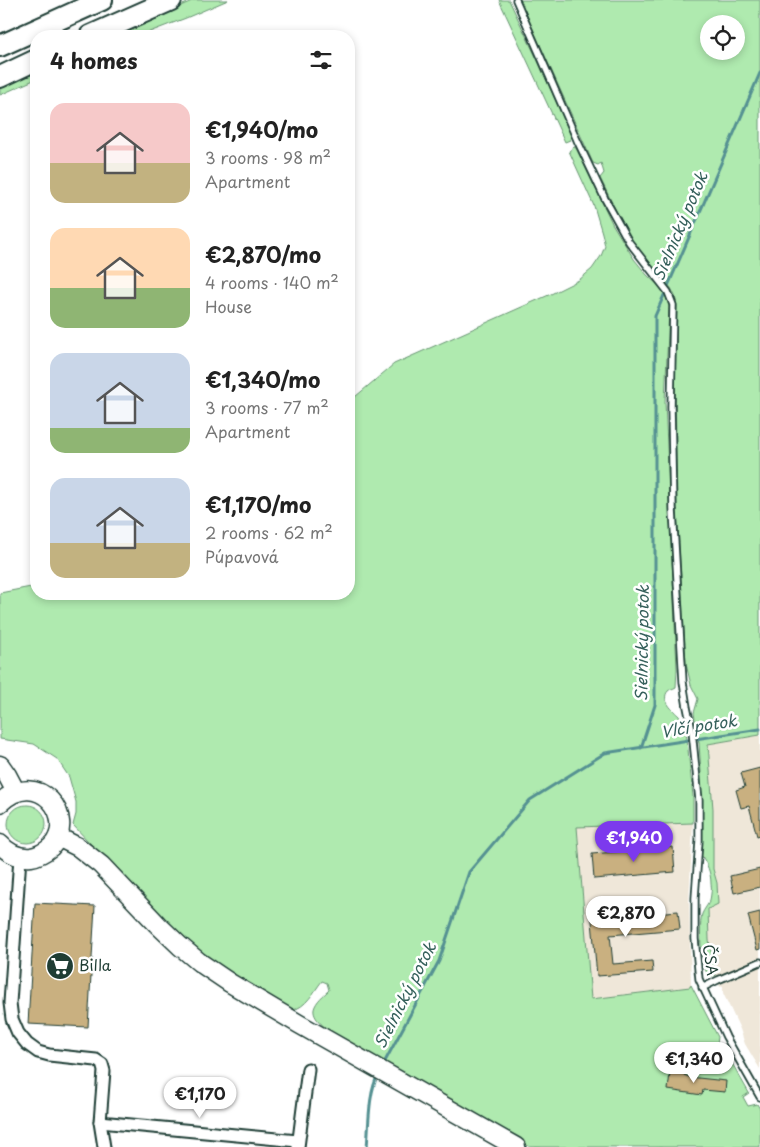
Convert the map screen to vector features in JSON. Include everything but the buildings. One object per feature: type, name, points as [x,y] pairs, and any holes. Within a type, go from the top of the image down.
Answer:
[{"type":"highway","points":[[35,30],[102,0]]},
{"type":"highway","points":[[104,30],[171,0]]},
{"type":"highway","points":[[0,46],[30,32]]},
{"type":"highway","points":[[0,77],[30,63]]},
{"type":"main road","points":[[0,765],[16,792]]},
{"type":"main road","points":[[0,803],[7,796],[16,792],[25,790],[35,791],[51,801],[57,809],[60,818],[58,837],[50,848],[39,855],[20,857],[8,852],[0,844]]},
{"type":"main road","points":[[58,837],[78,847],[100,864],[158,925],[199,962],[250,996],[516,1147]]},
{"type":"street","points":[[20,857],[11,995],[12,1018],[18,1033],[27,1044],[38,1052],[49,1055],[87,1058],[102,1064],[104,1071],[100,1122],[104,1147]]},
{"type":"street","points":[[100,1122],[298,1144],[308,1069]]},
{"type":"lane","name":"ČSA","points":[[516,0],[605,199],[629,242],[668,292],[672,306],[673,510],[684,682],[695,753],[698,800],[699,841],[695,898],[695,939],[698,979],[726,1037],[760,1097]]},
{"type":"lane","points":[[702,988],[760,962]]},
{"type":"shaded area","points":[[760,735],[760,1069],[745,1044],[723,993],[723,986],[720,987],[709,940],[708,909],[717,883],[713,869],[713,809],[708,744]]},
{"type":"shaded area","points":[[693,823],[689,902],[691,987],[591,999],[577,827]]},
{"type":"green space","points":[[194,0],[228,0],[155,30],[126,30]]},
{"type":"green space","points":[[499,0],[509,0],[571,135],[570,140],[565,142]]},
{"type":"green space","points":[[520,0],[760,0],[760,735],[708,744],[713,809],[713,869],[717,883],[718,904],[708,909],[709,940],[716,975],[712,976],[706,971],[701,946],[701,919],[710,900],[711,887],[708,868],[701,855],[701,772],[694,713],[698,699],[691,685],[686,664],[677,507],[675,384],[677,306],[671,288],[637,248],[624,227],[600,178],[604,173],[601,163],[598,165],[593,163]]},
{"type":"green space","points":[[30,74],[30,82],[0,95],[0,87]]},
{"type":"green space","points":[[574,147],[576,148],[613,225],[634,259],[666,296],[669,307],[665,402],[677,669],[676,687],[668,691],[666,698],[669,705],[679,716],[686,731],[693,796],[693,823],[577,827],[591,999],[690,987],[691,985],[718,1037],[714,1065],[718,1065],[720,1055],[725,1051],[749,1093],[743,1097],[748,1106],[757,1104],[760,1109],[760,1147],[530,1147],[339,1038],[327,1029],[316,1017],[314,1009],[318,1001],[329,990],[327,983],[322,981],[306,1003],[292,1010],[224,970],[197,951],[149,906],[73,825],[76,814],[76,802],[69,777],[57,759],[34,744],[0,739],[0,593],[30,587],[30,600],[355,600],[355,397],[394,364],[551,294],[579,280],[592,269],[605,246],[594,206],[569,151]]},
{"type":"green space","points":[[27,805],[40,811],[46,824],[40,837],[27,843],[14,837],[8,824],[14,811]]},
{"type":"waterway","name":"Sielnický potok","points":[[641,748],[655,705],[655,316],[760,73]]},
{"type":"waterway","name":"Sielnický potok","points":[[383,1065],[439,961],[469,872],[530,800],[605,753],[760,729]]},
{"type":"waterway","name":"Sielnický potok","points":[[367,1147],[372,1091],[378,1075]]},
{"type":"place","name":"Billa","points":[[60,966]]},
{"type":"water label","name":"Vlčí potok","points":[[699,726]]}]
